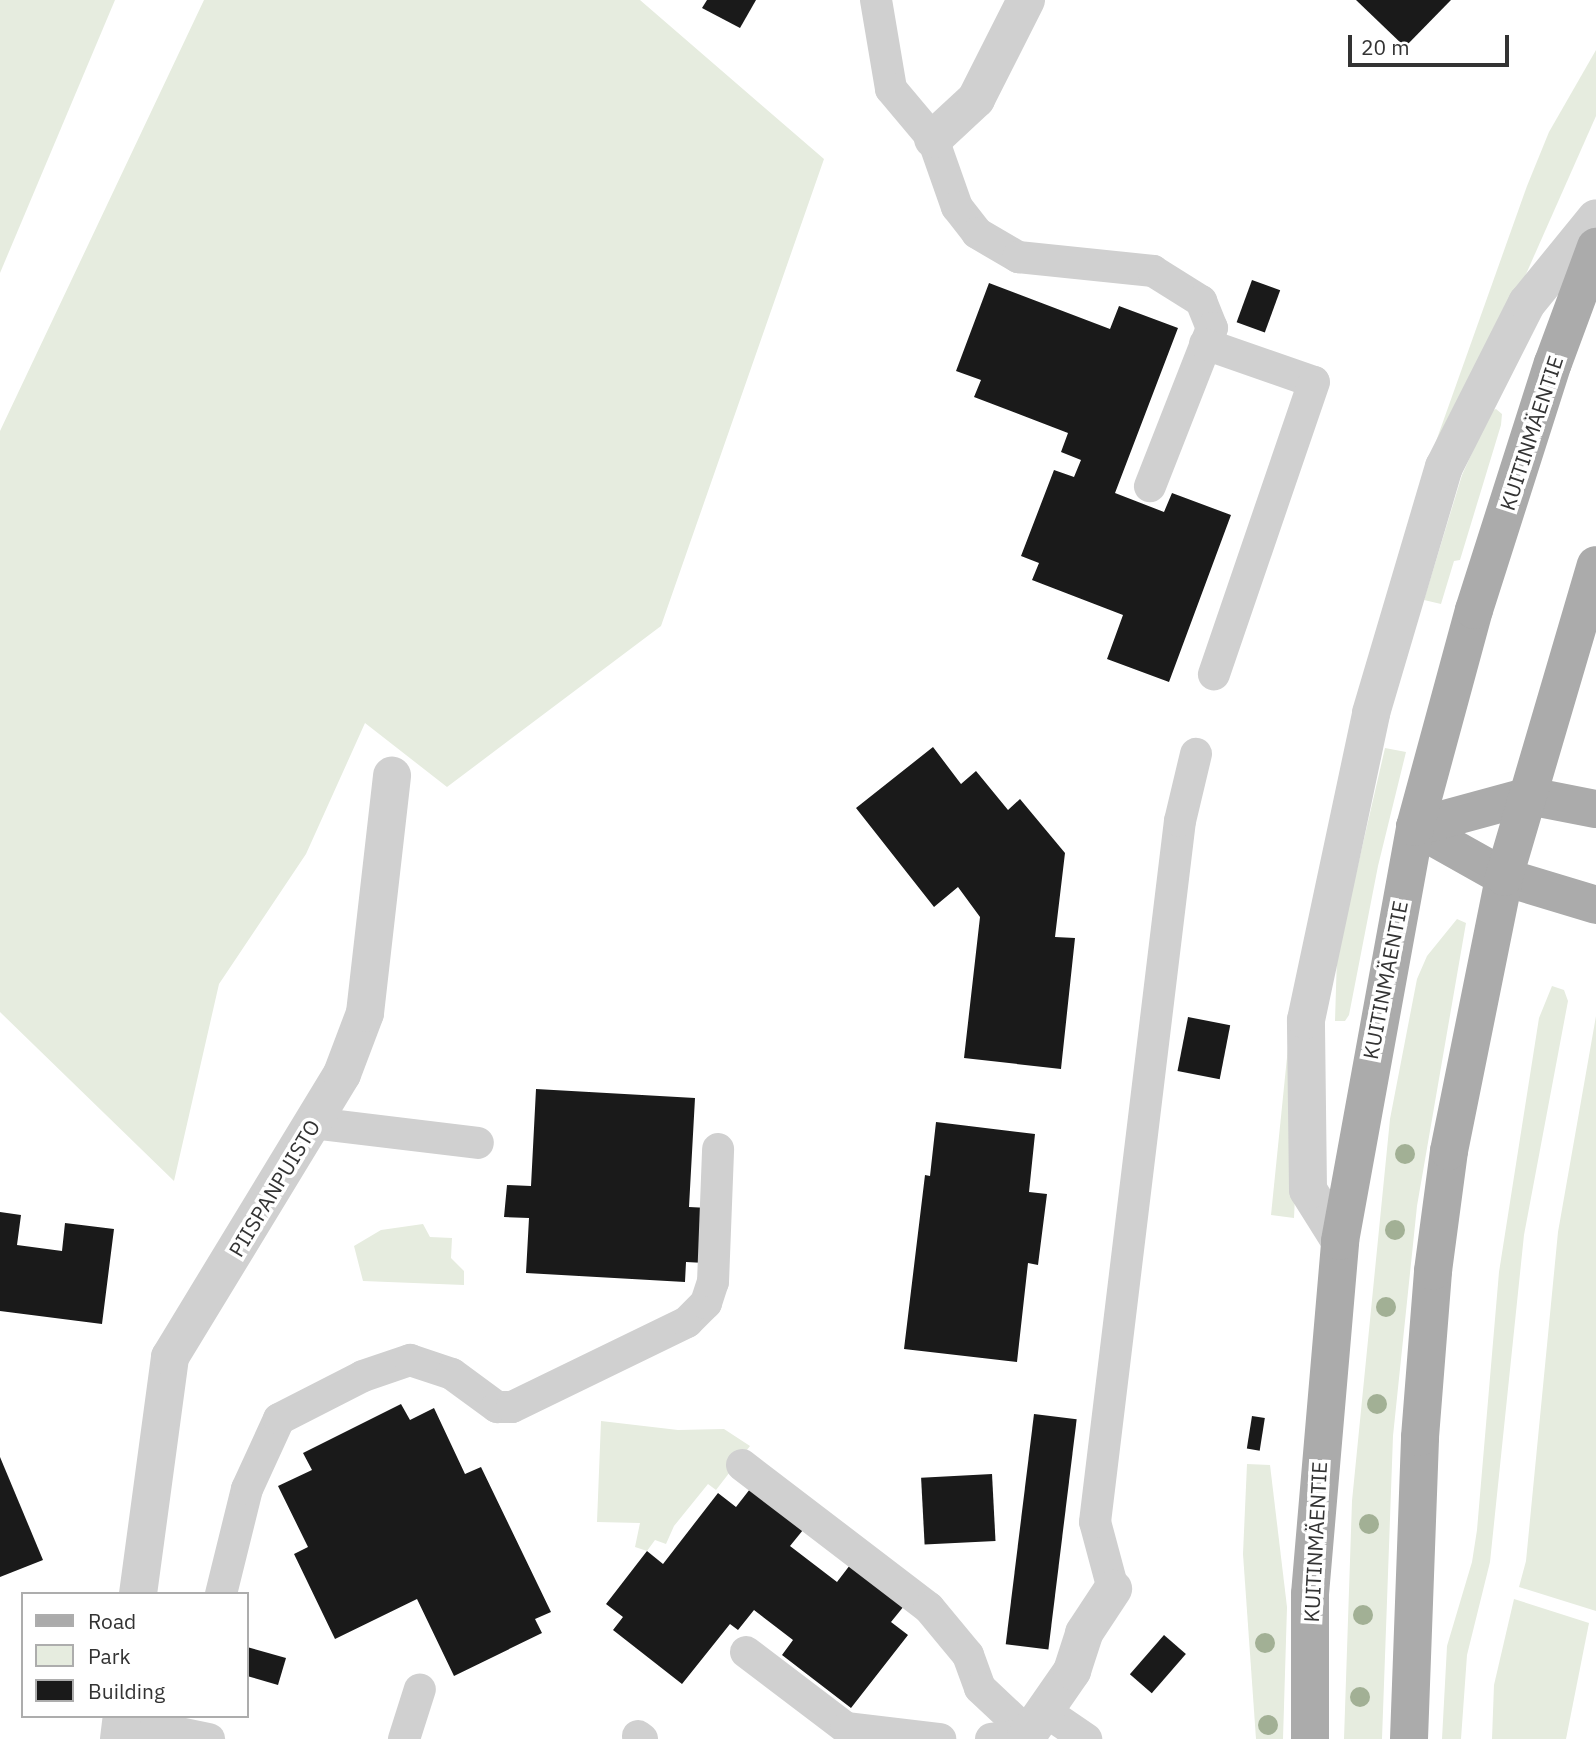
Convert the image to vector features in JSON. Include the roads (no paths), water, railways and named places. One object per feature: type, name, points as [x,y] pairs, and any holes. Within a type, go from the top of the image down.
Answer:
[{"type":"main road","name":"KUITINMÄENTIE","points":[[1310,1739],[1310,1594],[1340,1241],[1415,827],[1474,610],[1553,363],[1596,247]]},
{"type":"main road","points":[[1409,1739],[1419,1450],[1433,1270],[1449,1151],[1504,877],[1596,565]]},
{"type":"main road","points":[[1415,827],[1529,796],[1596,809]]},
{"type":"main road","points":[[1415,827],[1504,877],[1596,905]]},
{"type":"street","points":[[933,139],[976,99],[1026,0]]},
{"type":"street","points":[[1340,1241],[1308,1190],[1306,1020],[1371,713],[1444,467],[1527,303],[1596,218]]},
{"type":"street","name":"PIISPANPUISTO","points":[[138,1592],[170,1357],[342,1074],[365,1013],[392,776]]},
{"type":"street","points":[[1033,1728],[1072,1671],[1084,1633],[1113,1589]]},
{"type":"lane","points":[[876,0],[891,89],[933,139],[957,207],[976,233],[1018,257],[1153,271],[1201,300],[1212,328],[1150,486]]},
{"type":"lane","points":[[1205,344],[1314,382],[1214,674]]},
{"type":"lane","points":[[1113,1589],[1095,1522],[1180,821],[1196,754]]},
{"type":"lane","points":[[313,1123],[478,1143]]},
{"type":"lane","points":[[222,1592],[247,1489],[279,1419],[363,1376],[410,1360],[452,1374],[497,1407],[512,1407],[687,1322],[706,1303],[713,1282],[718,1149]]},
{"type":"lane","points":[[742,1465],[929,1608],[968,1655],[980,1688],[1033,1728],[1086,1739]]},
{"type":"lane","points":[[746,1652],[846,1728],[940,1739]]},
{"type":"lane","points":[[404,1739],[421,1689]]},
{"type":"lane","points":[[121,1726],[196,1729]]},
{"type":"lane","points":[[991,1739],[1033,1728]]}]
